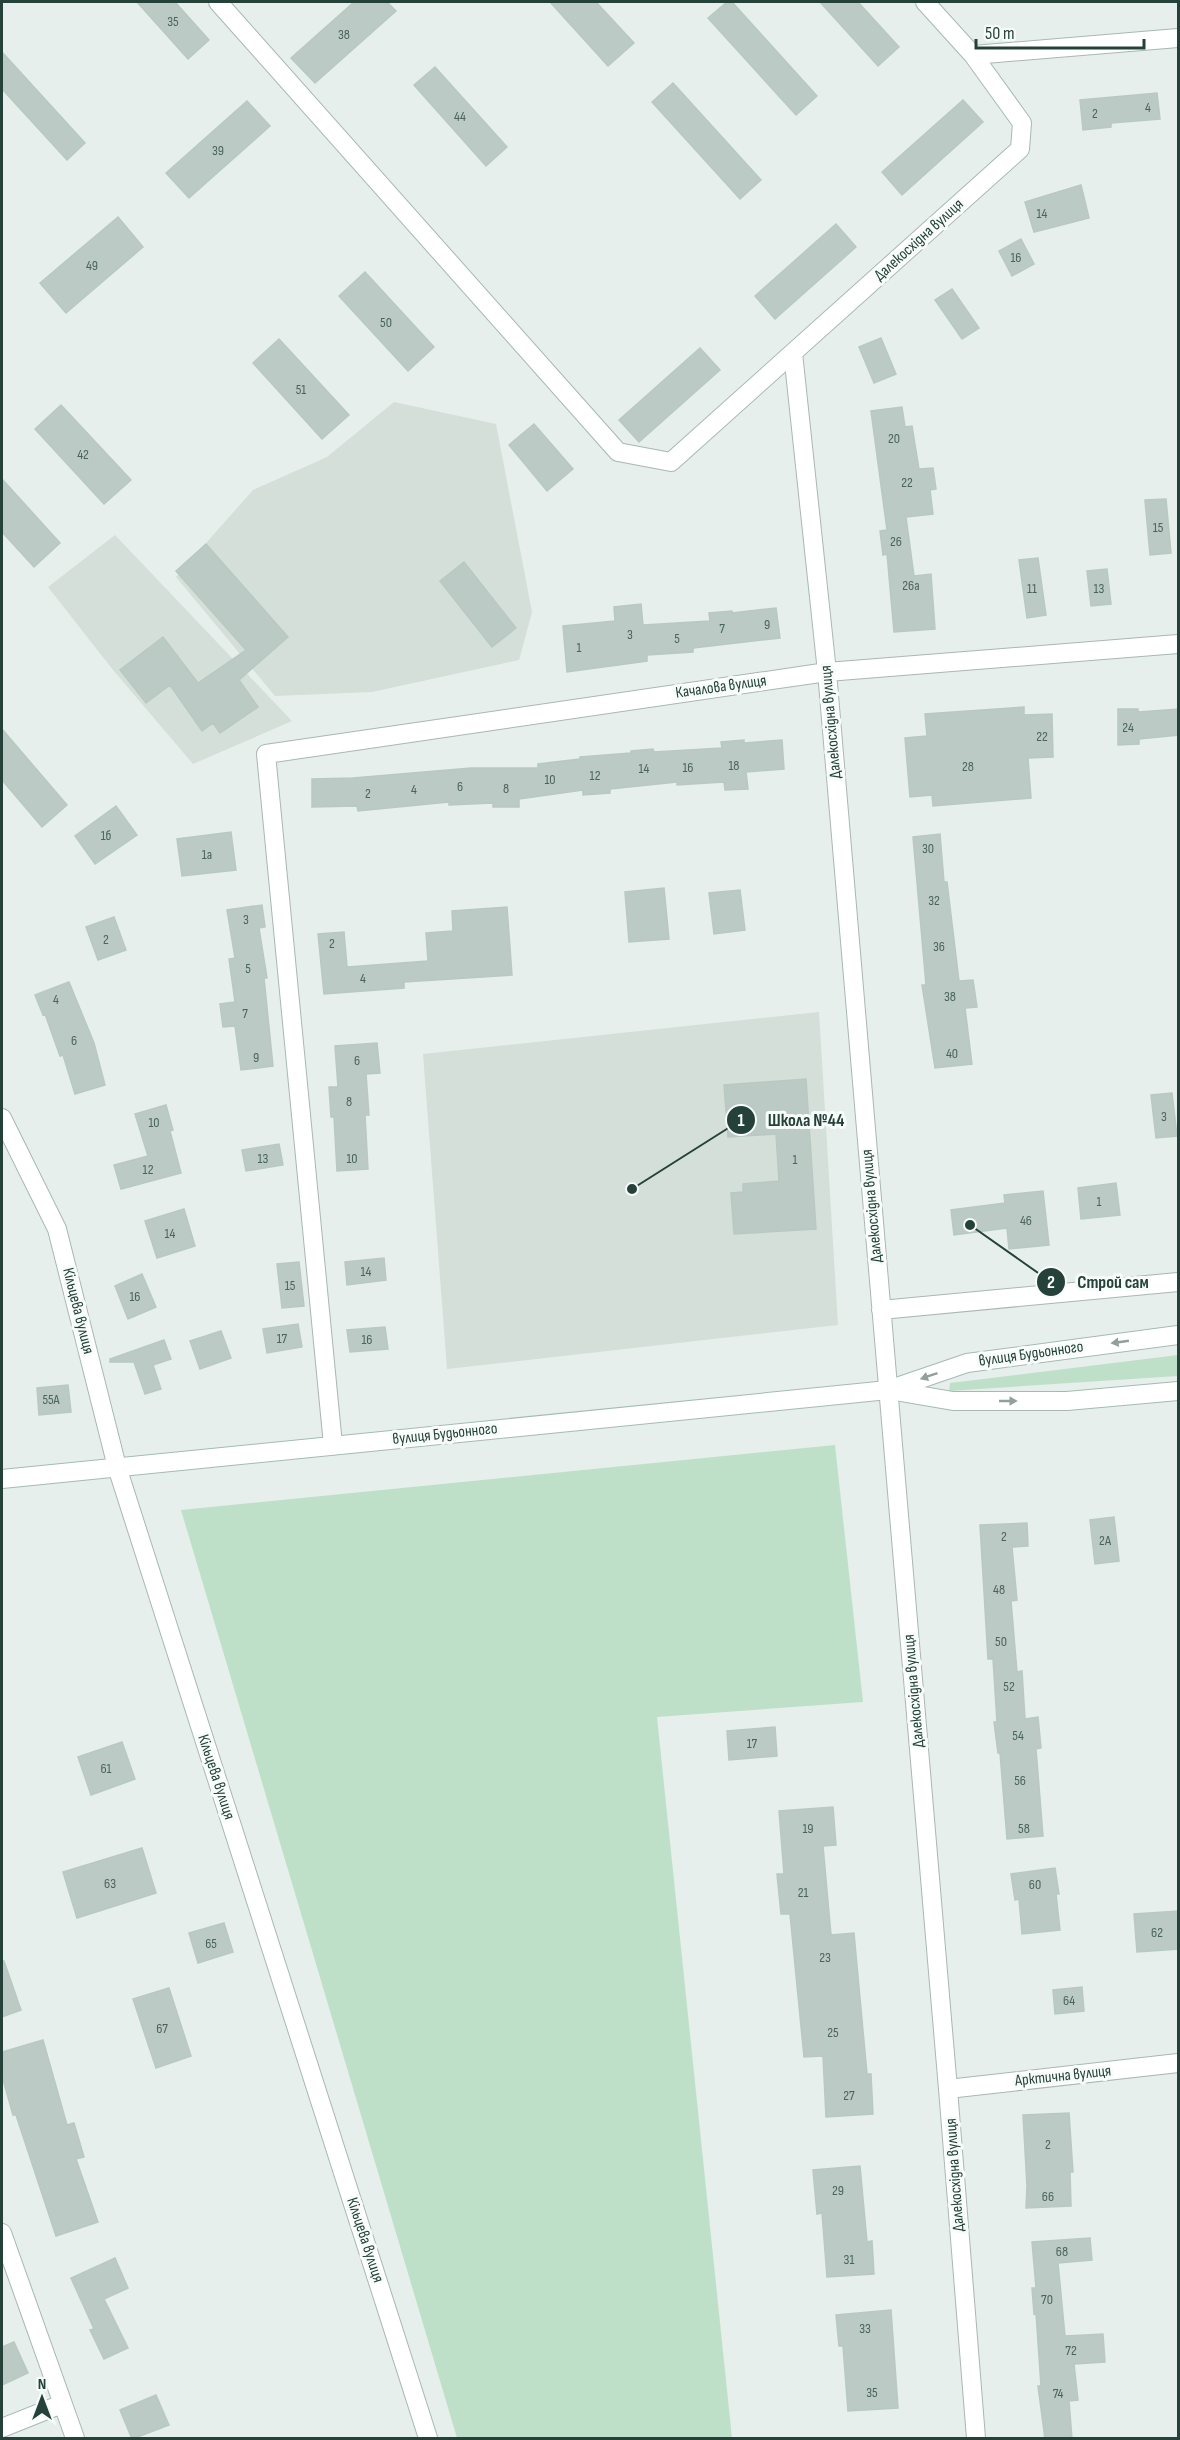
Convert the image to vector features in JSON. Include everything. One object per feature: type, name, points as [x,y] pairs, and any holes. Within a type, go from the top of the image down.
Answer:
[{"type":"street","points":[[218,2],[618,452],[671,462],[793,353]]},
{"type":"street","name":"Далекосхідна вулиця","points":[[925,2],[973,55],[1022,123],[1020,149],[793,353],[826,672],[976,2439]]},
{"type":"street","points":[[973,55],[1179,38]]},
{"type":"street","name":"Качалова вулиця","points":[[333,1445],[266,754],[826,672],[1179,644]]},
{"type":"street","name":"Кільцева вулиця","points":[[2,1118],[57,1229],[117,1467],[428,2439]]},
{"type":"street","points":[[881,1310],[1179,1282]]},
{"type":"street","name":"вулиця Будьонного","points":[[2,1479],[888,1390],[967,1363],[1179,1335]]},
{"type":"street","name":"вулиця Будьонного","points":[[888,1390],[952,1401],[1067,1401],[1179,1391]]},
{"type":"street","name":"Арктична вулиця","points":[[948,2089],[1179,2063]]},
{"type":"street","points":[[2,2233],[75,2439]]},
{"type":"street","points":[[2,2428],[62,2404]]},
{"type":"shaded area","points":[[394,402],[496,424],[532,612],[519,660],[372,692],[275,696],[176,577],[253,490],[327,457]]},
{"type":"shaded area","points":[[115,535],[292,721],[193,764],[113,670],[48,587]]},
{"type":"shaded area","points":[[819,1012],[838,1325],[447,1369],[423,1054]]},
{"type":"green space","points":[[1178,1355],[1178,1376],[949,1391],[950,1383]]},
{"type":"green space","points":[[835,1445],[863,1702],[657,1717],[732,2438],[457,2438],[181,1510]]},
{"type":"building","points":[[137,2],[175,2],[209,40],[188,59]]},
{"type":"building","points":[[354,2],[387,2],[396,11],[315,83],[291,58]]},
{"type":"building","points":[[550,2],[596,2],[634,43],[608,66]]},
{"type":"building","points":[[727,2],[732,2],[817,96],[796,115],[708,18]]},
{"type":"building","points":[[820,2],[858,2],[899,47],[878,66]]},
{"type":"building","points":[[2,52],[85,143],[67,160],[2,89]]},
{"type":"building","points":[[435,67],[507,147],[486,166],[414,85]]},
{"type":"building","points":[[673,83],[761,180],[740,199],[652,102]]},
{"type":"building","points":[[1157,93],[1160,119],[1111,123],[1111,127],[1083,130],[1080,100]]},
{"type":"building","points":[[963,100],[983,122],[902,195],[882,172]]},
{"type":"building","points":[[247,101],[270,126],[189,198],[166,173]]},
{"type":"building","points":[[1081,185],[1089,218],[1034,232],[1025,202]]},
{"type":"building","points":[[118,217],[143,247],[66,313],[40,283]]},
{"type":"building","points":[[836,224],[856,247],[775,319],[755,296]]},
{"type":"building","points":[[1021,239],[1034,264],[1012,276],[999,251]]},
{"type":"building","points":[[365,272],[434,347],[408,371],[339,296]]},
{"type":"building","points":[[952,289],[979,328],[962,339],[935,300]]},
{"type":"building","points":[[881,338],[896,374],[874,383],[859,347]]},
{"type":"building","points":[[279,339],[349,415],[322,439],[253,363]]},
{"type":"building","points":[[700,348],[720,370],[639,442],[619,420]]},
{"type":"building","points":[[61,405],[131,480],[104,504],[35,429]]},
{"type":"building","points":[[902,407],[905,427],[912,426],[919,469],[933,468],[936,489],[930,490],[933,514],[906,517],[914,576],[931,574],[935,629],[894,632],[887,554],[883,555],[880,531],[887,530],[871,411]]},
{"type":"building","points":[[534,424],[573,469],[547,491],[509,445]]},
{"type":"building","points":[[2,479],[60,543],[34,567],[2,532]]},
{"type":"building","points":[[1166,499],[1171,553],[1150,555],[1145,500]]},
{"type":"building","points":[[206,544],[288,637],[239,680],[258,707],[220,733],[213,723],[202,731],[170,685],[146,703],[120,670],[163,637],[198,683],[246,650],[176,571]]},
{"type":"building","points":[[1038,558],[1046,615],[1027,618],[1019,560]]},
{"type":"building","points":[[464,562],[516,628],[492,647],[440,581]]},
{"type":"building","points":[[1107,569],[1111,604],[1091,606],[1087,571]]},
{"type":"building","points":[[641,604],[643,625],[710,621],[709,613],[776,608],[780,638],[693,648],[693,652],[647,655],[647,661],[567,672],[563,626],[615,621],[614,607]]},
{"type":"building","points":[[1024,707],[1024,715],[1052,714],[1053,757],[1028,758],[1031,798],[933,806],[932,795],[910,797],[905,738],[927,736],[925,714]]},
{"type":"building","points":[[1118,709],[1138,709],[1138,712],[1179,709],[1179,735],[1139,739],[1139,744],[1118,745]]},
{"type":"building","points":[[2,729],[67,805],[42,827],[2,780]]},
{"type":"building","points":[[744,740],[744,743],[782,740],[784,769],[746,772],[748,789],[725,790],[724,782],[677,785],[677,782],[610,789],[610,793],[583,795],[583,790],[519,799],[519,807],[493,807],[493,803],[449,805],[449,802],[358,811],[357,806],[312,807],[312,779],[353,778],[471,768],[538,768],[538,764],[580,759],[580,757],[653,749],[654,752],[722,748],[721,742]]},
{"type":"building","points":[[116,806],[137,835],[95,864],[75,836]]},
{"type":"building","points":[[231,832],[236,870],[182,876],[177,839]]},
{"type":"building","points":[[940,834],[944,882],[947,882],[959,981],[973,980],[977,1007],[965,1008],[972,1064],[935,1068],[922,985],[926,985],[913,837]]},
{"type":"building","points":[[664,888],[669,939],[629,942],[625,892]]},
{"type":"building","points":[[740,890],[745,930],[714,934],[709,893]]},
{"type":"building","points":[[262,905],[265,927],[259,928],[267,978],[264,978],[273,1066],[241,1070],[235,1026],[223,1027],[220,1004],[235,1002],[229,959],[235,958],[227,910]]},
{"type":"building","points":[[507,907],[512,975],[404,982],[404,988],[324,994],[318,934],[344,932],[347,967],[428,961],[426,933],[453,931],[452,911]]},
{"type":"building","points":[[114,917],[126,950],[98,960],[86,927]]},
{"type":"building","points":[[69,982],[94,1043],[105,1085],[75,1094],[63,1055],[60,1056],[45,1014],[43,1015],[35,995]]},
{"type":"building","points":[[377,1043],[380,1073],[366,1074],[369,1115],[365,1115],[368,1169],[337,1171],[334,1117],[331,1117],[329,1087],[338,1087],[335,1046]]},
{"type":"building","points":[[806,1079],[816,1229],[734,1234],[731,1193],[743,1192],[743,1184],[779,1181],[776,1134],[728,1137],[724,1085]]},
{"type":"building","points":[[1172,1093],[1177,1136],[1156,1138],[1151,1095]]},
{"type":"building","points":[[166,1105],[181,1173],[121,1189],[114,1165],[148,1156],[135,1114]]},
{"type":"building","points":[[279,1144],[283,1165],[246,1171],[242,1150]]},
{"type":"building","points":[[1116,1183],[1120,1215],[1081,1219],[1078,1188]]},
{"type":"building","points":[[1043,1191],[1049,1245],[1009,1249],[1007,1228],[954,1235],[951,1210],[1005,1203],[1004,1195]]},
{"type":"building","points":[[184,1209],[195,1246],[157,1258],[145,1221]]},
{"type":"building","points":[[384,1258],[386,1280],[347,1285],[345,1262]]},
{"type":"building","points":[[299,1262],[304,1306],[282,1308],[277,1264]]},
{"type":"building","points":[[142,1274],[156,1307],[128,1319],[115,1286]]},
{"type":"building","points":[[298,1324],[302,1347],[267,1353],[263,1329]]},
{"type":"building","points":[[385,1327],[388,1349],[350,1352],[347,1330]]},
{"type":"building","points":[[221,1331],[231,1358],[200,1369],[190,1341]]},
{"type":"building","points":[[164,1340],[171,1359],[153,1365],[161,1389],[145,1394],[134,1362],[110,1362],[110,1359]]},
{"type":"building","points":[[68,1385],[71,1412],[39,1415],[37,1388]]},
{"type":"building","points":[[1114,1517],[1119,1561],[1095,1564],[1090,1520]]},
{"type":"building","points":[[1027,1523],[1028,1546],[1012,1547],[1017,1600],[1011,1601],[1017,1672],[1022,1671],[1025,1719],[1038,1717],[1041,1748],[1036,1749],[1043,1836],[1007,1839],[1000,1753],[998,1753],[994,1722],[997,1722],[993,1659],[988,1659],[980,1525]]},
{"type":"building","points":[[775,1727],[777,1756],[729,1760],[727,1731]]},
{"type":"building","points":[[122,1742],[135,1779],[91,1795],[78,1757]]},
{"type":"building","points":[[833,1807],[836,1845],[823,1846],[831,1935],[854,1933],[867,2074],[871,2074],[873,2114],[826,2117],[823,2056],[804,2057],[790,1914],[781,1914],[777,1874],[784,1874],[779,1811]]},
{"type":"building","points":[[142,1848],[156,1893],[77,1918],[63,1872]]},
{"type":"building","points":[[1055,1868],[1059,1894],[1056,1894],[1060,1930],[1022,1934],[1019,1899],[1015,1900],[1011,1874]]},
{"type":"building","points":[[1179,1911],[1179,1949],[1137,1952],[1134,1914]]},
{"type":"building","points":[[224,1923],[233,1952],[198,1963],[189,1933]]},
{"type":"building","points":[[2,1961],[4,1961],[21,2010],[2,2017]]},
{"type":"building","points":[[1082,1987],[1084,2011],[1055,2014],[1053,1990]]},
{"type":"building","points":[[169,1988],[191,2056],[156,2068],[133,1999]]},
{"type":"building","points":[[43,2040],[67,2125],[74,2123],[84,2157],[76,2159],[98,2222],[56,2236],[16,2115],[13,2115],[2,2076],[2,2052]]},
{"type":"building","points":[[1069,2113],[1073,2172],[1070,2172],[1071,2206],[1026,2208],[1023,2115]]},
{"type":"building","points":[[860,2166],[867,2242],[872,2241],[874,2274],[827,2277],[822,2213],[817,2214],[813,2170]]},
{"type":"building","points":[[1090,2238],[1092,2260],[1058,2263],[1065,2336],[1103,2334],[1105,2362],[1074,2364],[1078,2400],[1069,2401],[1072,2439],[1045,2439],[1038,2386],[1041,2386],[1032,2288],[1036,2288],[1032,2242]]},
{"type":"building","points":[[115,2258],[128,2288],[104,2299],[128,2348],[104,2359],[90,2330],[94,2329],[71,2278]]},
{"type":"building","points":[[891,2310],[898,2408],[848,2411],[843,2346],[839,2346],[836,2315]]},
{"type":"building","points":[[14,2342],[28,2373],[2,2385],[2,2347]]},
{"type":"building","points":[[156,2395],[169,2425],[132,2439],[120,2410]]},
{"type":"place","name":"Школа №44","points":[[632,1189]]},
{"type":"place","name":"Строй сам","points":[[970,1225]]}]
